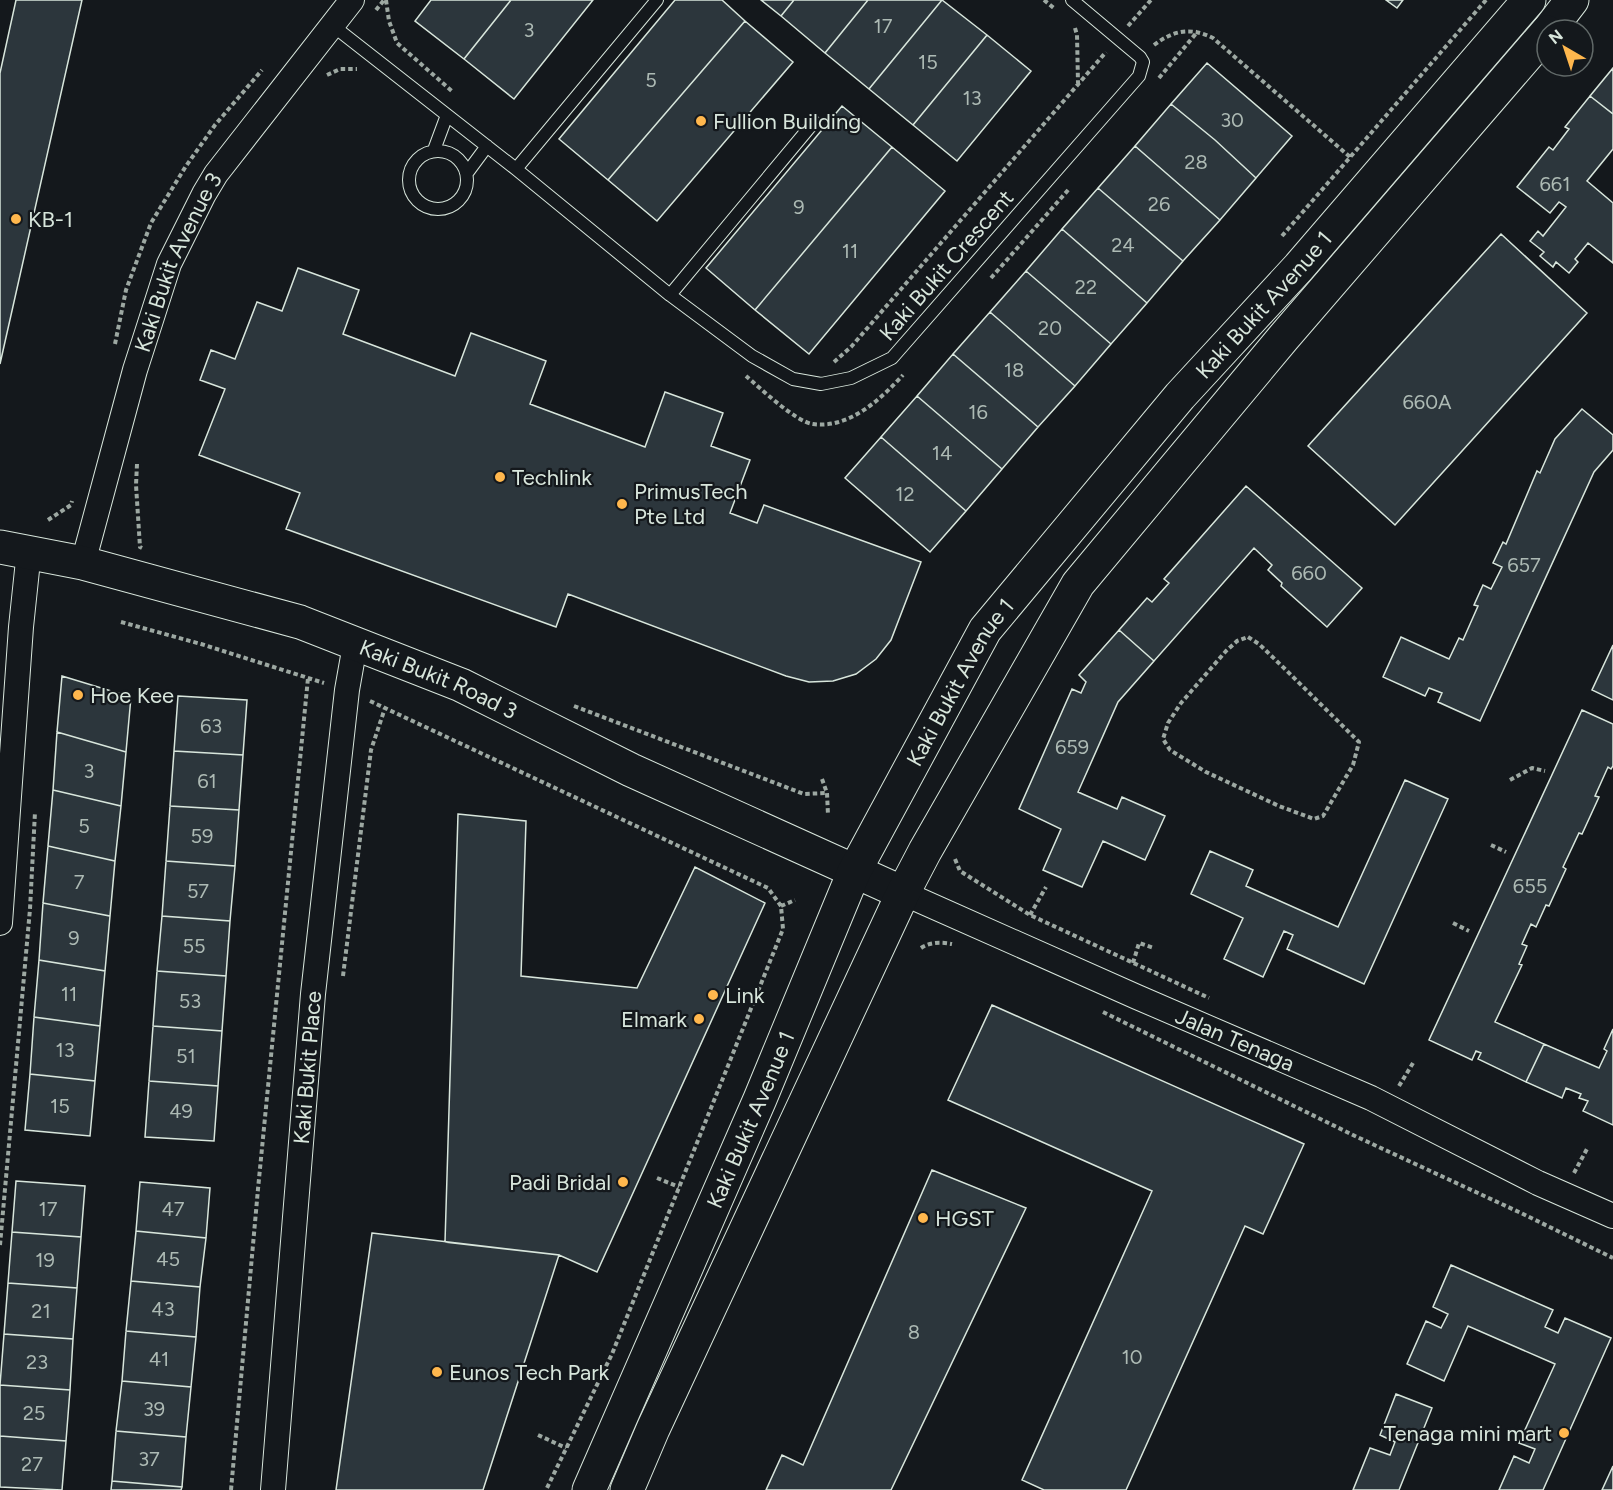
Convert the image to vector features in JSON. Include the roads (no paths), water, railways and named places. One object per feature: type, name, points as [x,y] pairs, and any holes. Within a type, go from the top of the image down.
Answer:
[{"type":"main road","name":"Kaki Bukit Avenue 1","points":[[589,1490],[760,1100],[854,872],[985,630],[1180,396],[1299,267],[1529,0]]},
{"type":"main road","name":"Kaki Bukit Avenue 1","points":[[1558,18],[1572,0]]},
{"type":"main road","name":"Kaki Bukit Avenue 1","points":[[627,1490],[653,1429],[903,893],[1078,584],[1284,337],[1535,46]]},
{"type":"main road","name":"Kaki Bukit Road 3","points":[[14,549],[83,563],[300,622],[462,685],[631,770],[854,872]]},
{"type":"main road","name":"Jalan Tenaga","points":[[854,872],[903,893]]},
{"type":"street","name":"Kaki Bukit Avenue 3","points":[[83,563],[135,370],[170,264],[216,174],[352,0]]},
{"type":"street","points":[[0,923],[21,627],[14,549]]},
{"type":"street","name":"Kaki Bukit Place","points":[[273,1490],[313,994],[347,690],[356,645]]},
{"type":"street","name":"Jalan Tenaga","points":[[903,893],[1126,993],[1371,1098],[1538,1183],[1613,1216]]},
{"type":"lane","points":[[516,169],[657,0]]},
{"type":"lane","name":"Kaki Bukit Crescent","points":[[486,146],[670,295],[752,356],[793,379],[821,384],[852,378],[892,358],[1139,76],[1143,62],[1140,57],[1072,0]]},
{"type":"lane","points":[[332,25],[486,146],[467,172]]},
{"type":"lane","points":[[434,150],[447,115]]},
{"type":"lane","points":[[670,295],[814,122]]},
{"type":"lane","points":[[434,150],[449,152],[460,160],[467,172],[467,189],[458,202],[443,209],[428,208],[414,199],[408,184],[410,168],[419,156],[434,150]]},
{"type":"place","name":"Fullion Building","points":[[701,121]]},
{"type":"place","name":"KB-1","points":[[16,219]]},
{"type":"place","name":"Techlink","points":[[500,477]]},
{"type":"place","name":"PrimusTech Pte Ltd","points":[[622,504]]},
{"type":"place","name":"Hoe Kee","points":[[78,695]]},
{"type":"place","name":"Link","points":[[713,995]]},
{"type":"place","name":"Elmark","points":[[699,1019]]},
{"type":"place","name":"Padi Bridal","points":[[623,1182]]},
{"type":"place","name":"HGST","points":[[923,1218]]},
{"type":"place","name":"Eunos Tech Park","points":[[437,1372]]},
{"type":"place","name":"Tenaga mini mart","points":[[1564,1433]]}]
